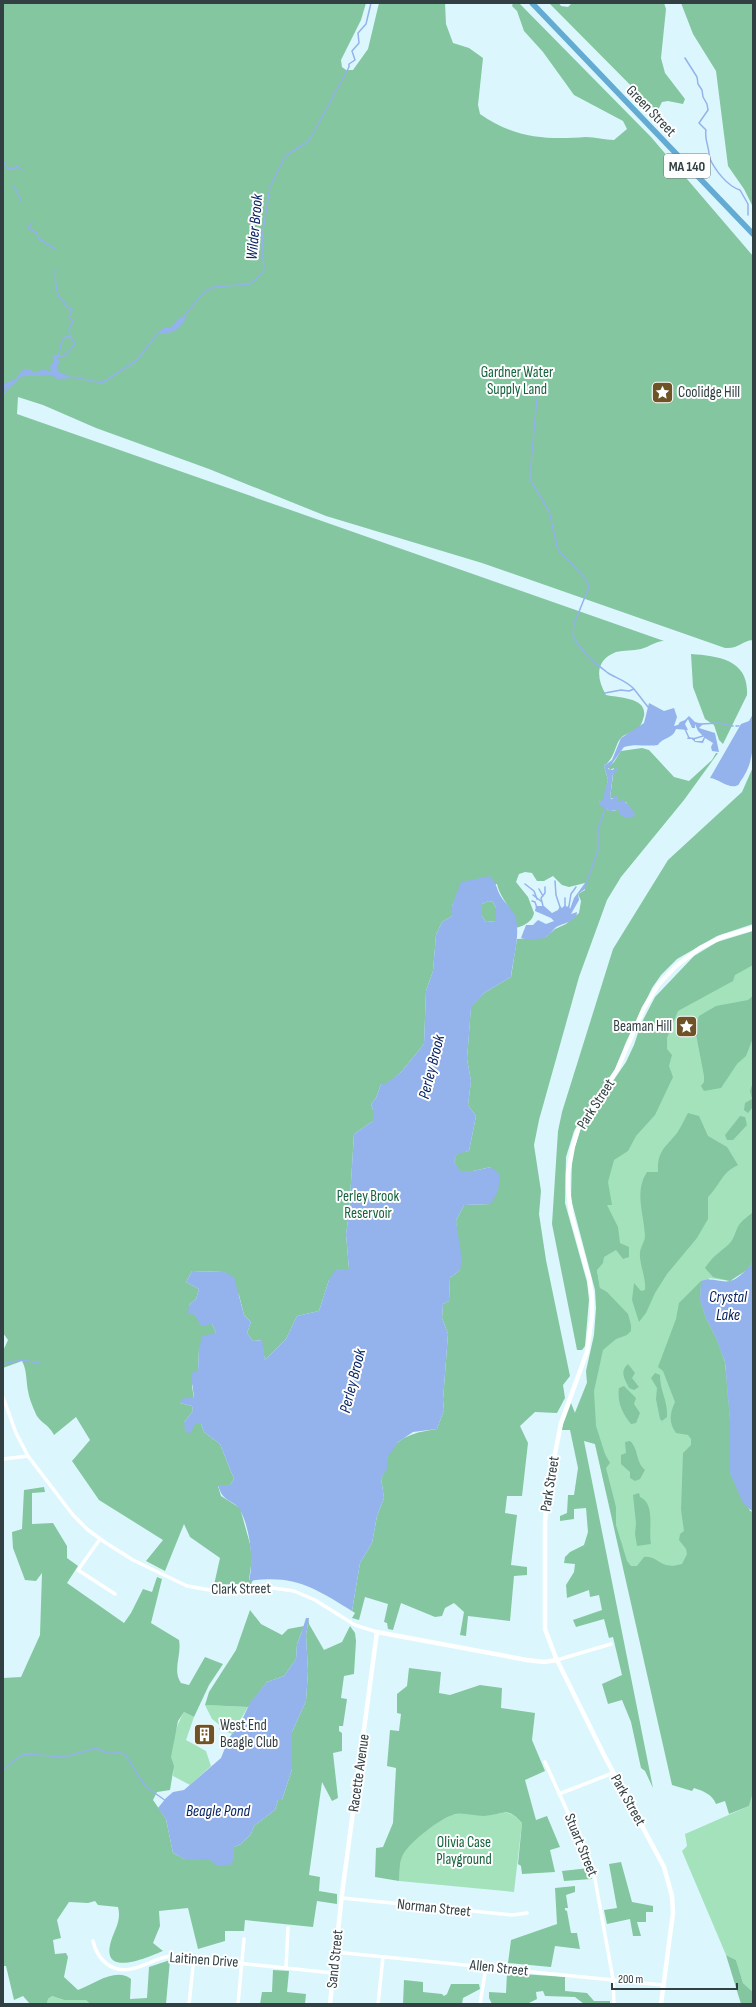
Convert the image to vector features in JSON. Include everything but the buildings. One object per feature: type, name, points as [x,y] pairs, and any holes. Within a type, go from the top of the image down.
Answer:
[{"type":"highway","name":"Green Street","points":[[532,3],[753,234]]},
{"type":"street","name":"Park Street","points":[[661,2004],[672,1921],[672,1896],[662,1862],[613,1773],[557,1660],[547,1638],[545,1627],[546,1505],[560,1427],[587,1352],[592,1309],[589,1278],[570,1209],[568,1184],[570,1157],[581,1123],[617,1070],[649,999],[662,980],[690,954],[711,942],[753,928]]},
{"type":"street","name":"Clark Street","points":[[3,1396],[15,1430],[28,1456],[72,1515],[100,1539],[133,1560],[187,1586],[210,1590],[273,1588],[294,1591],[315,1600],[354,1624],[377,1632],[527,1660],[544,1662],[557,1660]]},
{"type":"street","points":[[3,1459],[28,1456]]},
{"type":"street","points":[[100,1539],[78,1570],[115,1594]]},
{"type":"street","name":"Racette Avenue","points":[[340,1914],[377,1632]]},
{"type":"street","points":[[557,1660],[611,1644]]},
{"type":"street","name":"Stuart Street","points":[[545,1762],[592,1868],[613,1979],[614,2004]]},
{"type":"street","points":[[559,1794],[613,1773]]},
{"type":"street","name":"Norman Street","points":[[342,1898],[498,1914],[520,1915],[527,1913]]},
{"type":"street","name":"Sand Street","points":[[330,2004],[340,1914]]},
{"type":"street","points":[[286,1968],[288,1928]]},
{"type":"street","points":[[238,2004],[244,1939]]},
{"type":"street","name":"Laitinen Drive","points":[[93,1941],[94,1947],[100,1957],[110,1967],[117,1969],[130,1970],[166,1956],[194,1957],[333,1973]]},
{"type":"street","name":"Allen Street","points":[[335,1952],[663,1985]]},
{"type":"street","points":[[190,2004],[194,1957]]},
{"type":"street","points":[[378,2004],[383,1957]]},
{"type":"street","points":[[480,2004],[486,1967]]},
{"type":"green space","name":"Gardner Water Supply Land","points":[[3,3],[366,3],[361,20],[341,60],[342,67],[346,70],[353,70],[368,49],[379,3],[445,3],[446,24],[453,43],[469,48],[483,58],[478,105],[480,114],[505,128],[531,136],[557,138],[589,137],[614,140],[627,129],[623,121],[574,95],[543,52],[524,31],[517,11],[512,6],[513,3],[519,3],[651,137],[753,256],[753,640],[730,648],[725,648],[482,563],[326,516],[209,469],[96,428],[43,405],[18,397],[17,414],[664,641],[641,649],[616,652],[609,655],[604,660],[599,670],[600,682],[606,695],[625,698],[637,702],[644,710],[644,716],[640,726],[620,739],[611,758],[604,766],[608,780],[604,800],[599,802],[608,810],[632,811],[626,802],[618,802],[618,798],[610,798],[614,768],[610,770],[608,767],[614,762],[621,751],[642,748],[649,750],[674,777],[689,781],[712,760],[716,753],[718,753],[684,800],[621,877],[607,900],[579,977],[539,1120],[534,1145],[541,1191],[539,1214],[546,1260],[570,1376],[563,1385],[565,1398],[557,1413],[535,1412],[520,1426],[528,1443],[522,1496],[507,1496],[505,1513],[517,1515],[511,1565],[527,1567],[527,1575],[514,1576],[510,1621],[468,1616],[466,1636],[460,1635],[464,1612],[454,1603],[445,1608],[442,1616],[435,1617],[401,1603],[393,1630],[388,1629],[387,1623],[384,1622],[388,1604],[365,1597],[359,1620],[352,1618],[355,1613],[352,1611],[360,1563],[372,1543],[377,1516],[384,1498],[381,1478],[386,1469],[387,1458],[395,1445],[401,1440],[414,1434],[437,1429],[444,1410],[443,1400],[448,1334],[442,1318],[443,1304],[449,1301],[450,1278],[460,1270],[456,1221],[464,1205],[491,1204],[491,1167],[473,1171],[459,1171],[454,1161],[457,1153],[469,1151],[476,1116],[468,1105],[471,1081],[467,1059],[471,1007],[484,993],[511,977],[517,939],[546,937],[555,929],[566,924],[579,913],[581,901],[578,894],[585,890],[585,883],[569,887],[562,885],[553,876],[544,881],[537,881],[532,873],[525,872],[519,874],[516,882],[528,897],[534,913],[528,923],[516,928],[511,911],[497,884],[457,895],[452,906],[452,916],[442,922],[436,935],[433,971],[426,991],[424,1044],[401,1072],[387,1084],[381,1084],[376,1098],[371,1104],[373,1110],[373,1121],[354,1134],[349,1214],[346,1234],[349,1269],[329,1280],[319,1311],[297,1316],[286,1339],[265,1360],[261,1340],[253,1341],[247,1333],[251,1322],[244,1315],[239,1295],[224,1272],[192,1271],[186,1282],[199,1289],[196,1299],[189,1305],[195,1315],[212,1324],[216,1333],[199,1349],[198,1371],[192,1386],[194,1399],[180,1403],[192,1406],[193,1411],[184,1422],[201,1423],[204,1432],[220,1444],[234,1479],[230,1485],[218,1486],[221,1496],[240,1508],[250,1544],[252,1558],[249,1580],[253,1580],[251,1584],[214,1585],[220,1558],[190,1537],[184,1524],[165,1571],[146,1561],[163,1540],[99,1500],[72,1461],[90,1440],[76,1417],[54,1435],[52,1431],[39,1419],[35,1412],[29,1396],[26,1372],[22,1361],[3,1368],[3,1351],[8,1340],[3,1333]]},
{"type":"green space","points":[[549,3],[559,3],[561,6],[568,7],[572,3],[664,3],[666,9],[661,58],[665,73],[685,99],[683,104],[668,101],[662,102],[659,108],[659,114]]},
{"type":"green space","points":[[681,3],[753,3],[753,207],[744,189],[728,166],[716,71],[693,34]]},
{"type":"green space","points":[[691,654],[712,656],[730,662],[738,667],[743,674],[746,683],[747,695],[723,744],[719,740],[714,725],[705,719],[693,687]]},
{"type":"green space","points":[[753,767],[753,924],[717,936],[677,959],[661,975],[652,988],[626,1042],[614,1072],[588,1108],[574,1131],[566,1157],[565,1203],[587,1282],[589,1300],[585,1346],[582,1350],[577,1350],[552,1224],[558,1131],[562,1112],[613,949],[668,860],[742,792]]},
{"type":"green space","points":[[489,901],[493,902],[496,908],[496,921],[486,922],[482,916],[482,904]]},
{"type":"green space","points":[[753,931],[753,965],[735,975],[733,981],[678,1011],[667,1038],[667,1049],[672,1055],[669,1066],[673,1077],[655,1115],[636,1136],[628,1151],[614,1160],[608,1182],[612,1205],[607,1205],[618,1227],[620,1243],[629,1247],[629,1257],[623,1259],[616,1250],[604,1257],[603,1263],[597,1270],[600,1288],[607,1292],[628,1314],[631,1325],[631,1331],[627,1335],[616,1339],[603,1350],[594,1391],[596,1426],[605,1454],[610,1463],[606,1468],[616,1507],[616,1525],[627,1561],[631,1566],[637,1566],[644,1557],[649,1557],[668,1566],[674,1566],[682,1564],[687,1554],[686,1549],[679,1540],[680,1534],[684,1531],[681,1510],[683,1453],[691,1445],[691,1439],[688,1435],[676,1433],[673,1429],[671,1418],[675,1402],[663,1371],[658,1367],[676,1319],[679,1303],[701,1281],[700,1300],[725,1362],[730,1420],[730,1473],[750,1511],[753,1512],[753,1793],[749,1806],[729,1814],[725,1801],[716,1804],[710,1795],[701,1790],[694,1788],[692,1791],[672,1785],[595,1444],[584,1441],[653,1788],[645,1771],[641,1768],[631,1722],[622,1700],[608,1704],[602,1684],[622,1675],[613,1637],[609,1638],[604,1619],[576,1627],[573,1620],[602,1610],[599,1595],[590,1597],[589,1590],[567,1598],[566,1585],[574,1572],[575,1564],[564,1563],[565,1557],[570,1552],[584,1545],[588,1532],[586,1508],[574,1509],[574,1519],[560,1521],[560,1516],[567,1513],[568,1495],[574,1495],[578,1468],[570,1430],[561,1430],[571,1403],[575,1413],[587,1383],[586,1371],[594,1335],[596,1308],[595,1290],[571,1199],[572,1156],[581,1128],[626,1062],[641,1024],[655,997],[694,956],[717,942]]},
{"type":"green space","points":[[753,955],[753,1262],[730,1281],[709,1278],[750,1511],[753,1512],[753,1582],[628,1586],[595,1444],[577,1438],[572,1420],[590,1375],[600,1288],[597,1270],[604,1177],[676,1009]]},
{"type":"green space","points":[[753,996],[753,1038],[746,1056],[737,1064],[721,1088],[704,1091],[701,1086],[704,1082],[704,1076],[695,1029],[699,1016],[716,1006],[748,1000]]},
{"type":"green space","points":[[753,1082],[753,1107],[748,1113],[744,1110],[745,1103],[752,1099],[750,1091]]},
{"type":"green space","points":[[688,1113],[699,1116],[708,1136],[727,1147],[738,1165],[728,1171],[708,1197],[708,1219],[697,1238],[667,1274],[655,1293],[646,1313],[639,1322],[632,1300],[634,1283],[641,1291],[645,1290],[645,1281],[640,1257],[640,1250],[645,1236],[640,1195],[641,1187],[647,1172],[658,1172],[660,1154],[677,1133]]},
{"type":"green space","points":[[740,1116],[745,1117],[747,1125],[733,1140],[727,1140],[725,1135]]},
{"type":"green space","points":[[753,1212],[753,1262],[747,1270],[730,1281],[713,1277],[705,1268],[707,1264],[731,1242],[740,1223]]},
{"type":"green space","points":[[628,1364],[635,1373],[632,1378],[639,1387],[634,1390],[629,1388],[623,1373]]},
{"type":"green space","points":[[655,1373],[660,1375],[667,1411],[667,1417],[662,1421],[660,1419],[656,1399],[657,1388],[651,1378]]},
{"type":"green space","points":[[624,1386],[636,1398],[634,1404],[640,1413],[636,1423],[631,1424],[621,1407],[619,1388]]},
{"type":"green space","points":[[630,1441],[633,1444],[640,1463],[645,1470],[640,1479],[635,1481],[630,1478],[630,1472],[621,1464],[621,1455],[626,1453],[625,1442]]},
{"type":"green space","points":[[44,1487],[45,1492],[32,1493],[32,1524],[53,1523],[67,1546],[67,1558],[78,1566],[67,1583],[124,1623],[131,1613],[143,1589],[152,1592],[157,1577],[162,1579],[151,1623],[179,1640],[180,1646],[177,1673],[181,1683],[189,1685],[205,1657],[223,1664],[209,1685],[194,1717],[184,1712],[178,1721],[171,1757],[174,1766],[170,1790],[157,1792],[153,1800],[166,1819],[173,1853],[185,1859],[202,1858],[212,1860],[233,1857],[234,1847],[241,1844],[251,1834],[254,1826],[275,1810],[278,1800],[282,1800],[292,1769],[292,1732],[306,1701],[308,1671],[306,1635],[309,1618],[309,1624],[324,1650],[342,1642],[350,1626],[355,1633],[354,1674],[344,1676],[341,1698],[347,1699],[343,1726],[339,1726],[339,1731],[342,1733],[342,1751],[333,1753],[338,1798],[332,1801],[322,1782],[309,1875],[320,1877],[319,1891],[337,1894],[337,1904],[317,1901],[313,1927],[245,1920],[244,1931],[225,1931],[225,1941],[198,1949],[188,1908],[159,1911],[160,1926],[153,1943],[163,1951],[139,1960],[121,1963],[114,1961],[110,1955],[111,1940],[119,1917],[118,1907],[98,1905],[95,1901],[88,1903],[69,1902],[57,1920],[61,1938],[53,1940],[55,1954],[66,1953],[68,1957],[64,1977],[78,1990],[105,1978],[119,1975],[131,1979],[130,1999],[147,1998],[149,1967],[170,1960],[166,2004],[90,2004],[86,2000],[64,2000],[52,1996],[48,1999],[47,2004],[30,2004],[23,1996],[14,2000],[6,1966],[3,1966],[3,1678],[21,1677],[40,1635],[42,1573],[36,1581],[25,1580],[13,1548],[12,1532],[22,1529],[24,1490]]},
{"type":"green space","points":[[639,1493],[640,1497],[645,1500],[650,1511],[651,1544],[637,1546],[633,1495]]},
{"type":"green space","points":[[250,1610],[261,1624],[282,1635],[288,1629],[304,1626],[297,1644],[296,1659],[284,1676],[267,1682],[248,1707],[205,1705],[209,1692],[236,1650]]},
{"type":"green space","points":[[409,1668],[441,1672],[439,1693],[450,1695],[480,1685],[502,1688],[501,1708],[535,1713],[532,1740],[545,1771],[525,1780],[536,1820],[547,1816],[560,1847],[550,1850],[555,1872],[522,1874],[521,1866],[518,1864],[522,1823],[517,1817],[504,1812],[484,1816],[456,1814],[450,1816],[434,1825],[410,1845],[400,1863],[399,1881],[375,1877],[376,1848],[383,1847],[393,1823],[396,1768],[387,1766],[390,1730],[399,1731],[401,1714],[397,1713],[397,1694],[407,1686]]},
{"type":"green space","points":[[205,1705],[248,1707],[232,1734],[219,1729],[221,1726],[212,1719]]},
{"type":"green space","points":[[184,1712],[194,1717],[186,1740],[206,1751],[211,1766],[190,1785],[173,1776],[171,1758],[175,1734],[179,1721]]},
{"type":"green space","points":[[753,1793],[753,1992],[743,1983],[736,1960],[726,1955],[682,1851],[687,1846],[685,1834],[749,1806]]},
{"type":"green space","name":"Olivia Case Playground","points":[[499,1812],[512,1814],[522,1823],[514,1892],[399,1881],[400,1862],[405,1851],[417,1837],[434,1824],[457,1814],[483,1815]]},
{"type":"green space","points":[[621,1862],[632,1902],[653,1906],[653,1912],[646,1912],[646,1922],[637,1922],[641,1936],[633,1936],[630,1919],[607,1924],[604,1910],[617,1908],[609,1864]]},
{"type":"green space","points":[[589,1868],[592,1879],[564,1881],[562,1871]]},
{"type":"green space","points":[[575,1886],[575,1892],[566,1895],[568,1908],[565,1908],[565,1910],[567,1911],[571,1933],[577,1933],[580,1949],[555,1946],[551,1967],[508,1963],[511,1940],[557,1924],[555,1888]]},
{"type":"green space","points":[[726,1955],[736,1960],[743,1983],[753,1992],[753,2004],[741,2004]]},
{"type":"green space","points":[[273,1970],[289,1971],[287,1992],[306,1994],[305,2004],[260,2004],[262,1992],[272,1992]]},
{"type":"green space","points":[[507,1973],[565,1977],[565,1991],[587,1993],[594,2001],[610,2001],[610,2004],[584,2004],[575,1997],[545,1996],[543,1991],[536,1992],[537,1999],[527,2004],[492,2004],[489,1998],[489,1992],[506,1993]]},
{"type":"green space","points":[[404,1980],[423,1982],[423,1992],[442,1994],[444,1996],[447,1994],[451,1984],[479,1984],[480,1989],[463,1998],[462,2004],[403,2004]]},
{"type":"green space","points":[[52,1996],[64,2000],[86,2000],[90,2004],[47,2004],[48,1999]]},
{"type":"water","points":[[187,315],[180,327],[176,330],[168,333],[157,333],[164,328],[170,328],[178,319]]},
{"type":"water","points":[[70,350],[66,356],[57,358],[60,362],[57,367],[59,372],[74,378],[57,379],[52,375],[20,377],[15,384],[5,389],[3,392],[3,384],[16,379],[22,370],[29,369],[35,373],[43,369],[51,372],[50,366],[54,362],[52,355],[63,355]]},
{"type":"water","points":[[649,703],[664,711],[674,708],[677,717],[674,726],[678,725],[689,716],[695,722],[703,724],[699,728],[715,733],[719,752],[712,751],[711,747],[713,743],[705,738],[703,743],[695,742],[692,739],[687,739],[688,737],[695,738],[695,741],[702,741],[704,737],[698,731],[695,724],[695,728],[692,728],[688,719],[685,724],[688,730],[676,729],[673,735],[660,742],[658,745],[633,745],[624,747],[608,769],[612,770],[618,767],[618,771],[613,774],[610,798],[612,799],[614,796],[618,796],[618,802],[622,800],[631,808],[635,814],[632,818],[626,818],[620,815],[619,810],[610,811],[600,805],[599,802],[604,799],[608,780],[604,766],[612,760],[621,738],[644,723]]},
{"type":"water","points":[[753,714],[753,741],[751,758],[749,766],[739,784],[736,786],[729,786],[710,778],[741,724],[749,721]]},
{"type":"water","name":"Perley Brook Reservoir","points":[[490,876],[502,898],[515,915],[517,925],[517,940],[511,977],[484,993],[471,1008],[467,1059],[471,1081],[468,1105],[476,1116],[469,1151],[457,1154],[454,1161],[460,1171],[473,1171],[491,1167],[500,1175],[498,1191],[491,1204],[464,1205],[456,1221],[462,1260],[460,1270],[450,1278],[449,1301],[443,1304],[442,1318],[448,1334],[443,1400],[444,1410],[437,1429],[413,1432],[398,1442],[387,1458],[387,1469],[381,1478],[384,1498],[377,1516],[372,1543],[360,1563],[352,1611],[315,1590],[292,1581],[265,1579],[249,1581],[251,1554],[249,1535],[240,1510],[223,1495],[218,1485],[230,1485],[234,1479],[220,1444],[204,1432],[201,1423],[195,1424],[191,1433],[185,1432],[184,1422],[193,1411],[192,1406],[180,1403],[183,1398],[194,1398],[191,1373],[198,1371],[199,1349],[202,1336],[216,1333],[212,1324],[201,1326],[195,1315],[188,1313],[189,1305],[196,1299],[199,1289],[186,1282],[192,1271],[224,1272],[234,1277],[244,1315],[251,1322],[247,1333],[253,1341],[262,1340],[265,1360],[286,1339],[297,1316],[319,1311],[329,1280],[336,1269],[349,1269],[346,1234],[349,1214],[354,1134],[373,1121],[373,1110],[371,1104],[376,1098],[381,1084],[387,1083],[401,1072],[424,1044],[426,991],[433,971],[436,935],[442,922],[452,916],[452,906],[461,882]],"holes":[[[489,901],[493,902],[496,908],[496,921],[486,922],[482,916],[482,904]]]},
{"type":"water","points":[[585,883],[585,889],[578,894],[579,900],[571,914],[577,912],[575,918],[558,926],[543,938],[521,938],[526,925],[533,925],[538,920],[546,924],[554,921],[551,918],[535,911],[536,906],[544,906],[552,913],[558,910],[560,906],[562,908],[565,905],[567,907],[569,905],[570,909],[574,898]]},
{"type":"water","name":"Crystal Lake","points":[[753,1262],[753,1512],[743,1503],[730,1473],[730,1420],[725,1362],[700,1300],[701,1281],[733,1280],[743,1273]]},
{"type":"water","name":"Beagle Pond","points":[[306,1618],[309,1618],[306,1635],[308,1671],[306,1701],[292,1732],[292,1769],[282,1800],[278,1800],[275,1810],[254,1826],[251,1834],[241,1844],[234,1847],[234,1860],[230,1865],[217,1866],[214,1863],[204,1859],[184,1859],[173,1853],[166,1819],[158,1808],[173,1792],[184,1790],[221,1758],[229,1738],[241,1722],[250,1703],[267,1682],[284,1676],[296,1659],[297,1644]]},
{"type":"waterway","name":"Wilder Brook","points":[[184,316],[204,292],[214,287],[250,284],[263,273],[263,231],[270,187],[285,156],[309,141],[349,67],[349,64],[355,60],[352,51],[359,43],[358,33],[366,24],[371,3]]},
{"type":"waterway","points":[[685,58],[697,77],[698,84],[707,104],[708,110],[699,123],[706,130],[709,157],[722,177],[735,188],[740,190],[748,204],[748,215]]},
{"type":"waterway","points":[[3,161],[7,168],[15,169],[17,166],[22,170]]},
{"type":"waterway","points":[[14,186],[21,200]]},
{"type":"waterway","points":[[32,223],[28,228],[37,233],[38,238],[55,249]]},
{"type":"waterway","points":[[56,269],[55,279],[58,294],[66,306],[72,309],[69,317],[73,322],[69,328],[70,336],[75,344],[69,351]]},
{"type":"waterway","name":"Wilder Brook","points":[[73,377],[102,383],[137,360],[158,333]]},
{"type":"waterway","points":[[58,355],[62,340],[70,336]]},
{"type":"waterway","name":"Wilder Brook","points":[[3,394],[10,386]]},
{"type":"waterway","points":[[537,398],[531,481],[549,511],[558,550],[585,578],[589,587],[574,624],[573,637],[584,652],[598,665],[634,689]]},
{"type":"waterway","points":[[605,693],[621,690],[629,691],[634,689],[648,707]]},
{"type":"waterway","points":[[701,724],[719,723],[733,726]]},
{"type":"waterway","points":[[685,729],[689,738]]},
{"type":"waterway","points":[[693,739],[703,736]]},
{"type":"waterway","name":"Perley Brook","points":[[586,884],[598,850],[598,829],[606,806]]},
{"type":"waterway","points":[[555,881],[556,895],[560,907]]},
{"type":"waterway","points":[[525,884],[534,891],[537,899]]},
{"type":"waterway","points":[[543,906],[541,898],[545,893],[545,887]]},
{"type":"waterway","points":[[569,906],[571,894],[576,887]]},
{"type":"waterway","points":[[539,889],[543,896]]},
{"type":"waterway","points":[[533,895],[542,902]]},
{"type":"waterway","points":[[565,898],[565,906]]},
{"type":"waterway","points":[[532,901],[535,902],[537,908]]},
{"type":"waterway","points":[[3,1364],[22,1360],[40,1363]]},
{"type":"waterway","name":"Perley Brook","points":[[3,1770],[17,1758],[26,1754],[64,1757],[96,1748],[105,1752],[125,1754],[145,1786],[166,1801]]},
{"type":"place","name":"Coolidge Hill","points":[[663,392]]},
{"type":"place","name":"Beaman Hill","points":[[687,1026]]},
{"type":"place","name":"West End Beagle Club","points":[[204,1734]]}]
